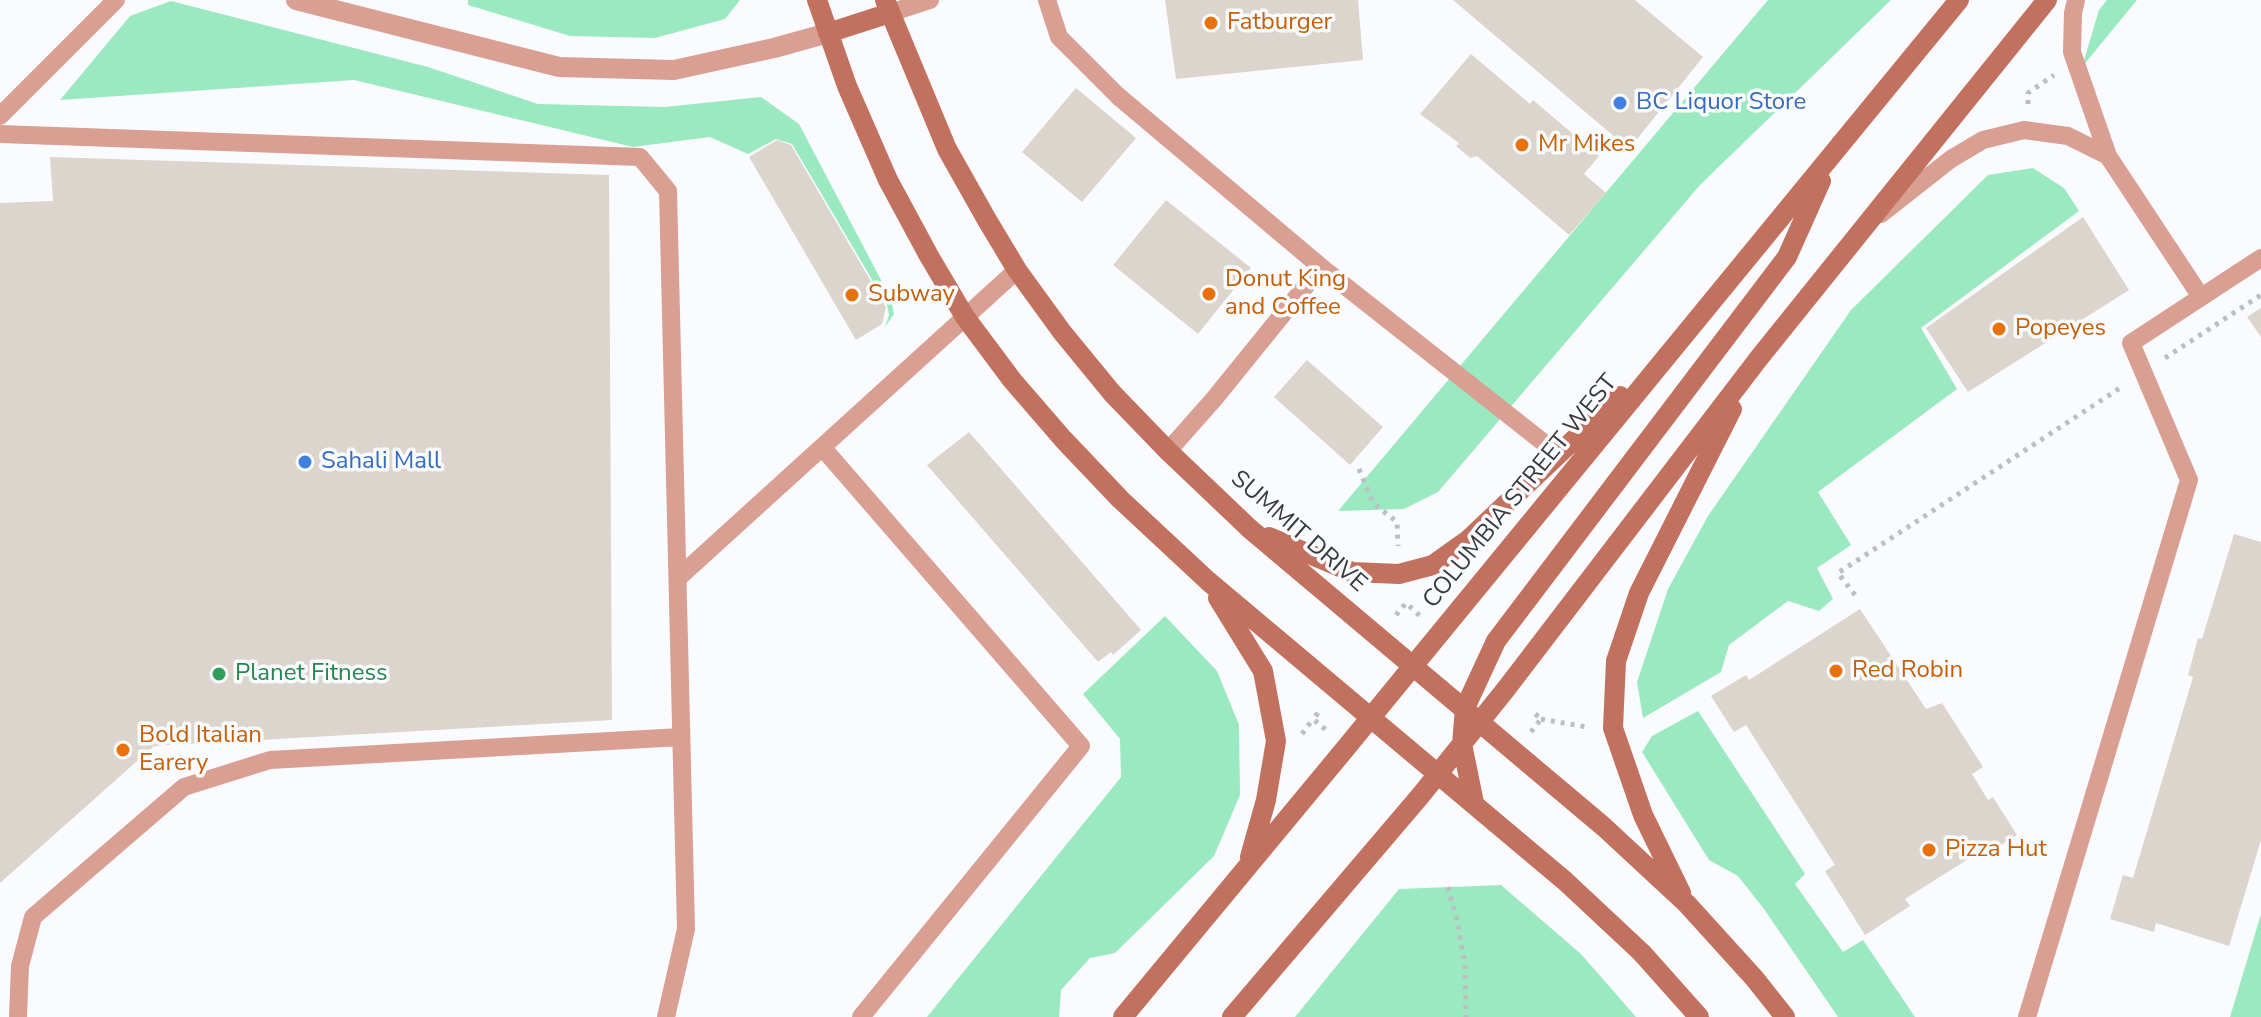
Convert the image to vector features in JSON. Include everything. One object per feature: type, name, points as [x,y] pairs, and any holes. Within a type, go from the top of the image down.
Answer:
[{"type":"main road","points":[[817,0],[847,86],[888,180],[965,317],[1012,380],[1063,439],[1120,499],[1208,581],[1565,881],[1642,953],[1699,1017]]},
{"type":"main road","name":"COLUMBIA STREET WEST","points":[[1123,1017],[1959,0]]},
{"type":"main road","points":[[1472,715],[2047,0]]},
{"type":"main road","points":[[828,33],[888,6]]},
{"type":"main road","name":"SUMMIT DRIVE","points":[[888,6],[947,149],[1017,270],[1112,393],[1250,529],[1604,827],[1687,904],[1785,1017]]},
{"type":"main road","points":[[1232,1017],[1462,744],[1496,641],[1787,257],[1833,155]]},
{"type":"main road","points":[[1250,529],[1352,572],[1399,574],[1433,565],[1468,540],[1681,339]]},
{"type":"main road","points":[[1687,904],[1643,815],[1613,728],[1616,661],[1639,593],[1759,358]]},
{"type":"main road","points":[[1208,581],[1263,671],[1276,741],[1266,800],[1248,865]]},
{"type":"main road","points":[[1462,744],[1474,803]]},
{"type":"street","points":[[296,0],[559,67],[674,70],[828,33]]},
{"type":"lane","points":[[0,116],[116,0]]},
{"type":"lane","points":[[888,6],[930,0]]},
{"type":"lane","points":[[1047,0],[1059,37],[1118,96],[1321,267],[1558,454]]},
{"type":"lane","points":[[2076,0],[2072,52],[2108,156],[2201,297]]},
{"type":"lane","points":[[1863,229],[1951,159],[1983,140],[2024,130],[2068,136],[2108,156]]},
{"type":"lane","points":[[0,134],[640,157],[668,191],[686,929],[666,1017]]},
{"type":"lane","points":[[2027,1017],[2189,480],[2131,343],[2261,258]]},
{"type":"lane","points":[[1168,451],[1321,267]]},
{"type":"lane","points":[[678,578],[1017,270]]},
{"type":"lane","points":[[822,447],[1081,746],[861,1017]]},
{"type":"lane","points":[[18,1017],[20,966],[33,917],[184,787],[270,760],[681,737]]},
{"type":"path","points":[[2028,117],[2028,93],[2055,74]]},
{"type":"path","points":[[1855,595],[1838,573],[2261,295]]},
{"type":"path","points":[[1359,469],[1373,503],[1397,522],[1398,557]]},
{"type":"path","points":[[1396,615],[1406,603],[1425,619]]},
{"type":"path","points":[[1533,712],[1541,719],[1592,728]]},
{"type":"path","points":[[1318,713],[1313,719],[1329,734]]},
{"type":"path","points":[[1528,735],[1541,719]]},
{"type":"path","points":[[1448,887],[1465,965],[1466,1017]]},
{"type":"green space","points":[[468,0],[740,0],[725,19],[655,38],[570,36],[468,5]]},
{"type":"green space","points":[[1768,0],[1891,0],[1700,185],[1438,492],[1404,509],[1338,511]]},
{"type":"green space","points":[[2107,0],[2137,0],[2082,67],[2099,10]]},
{"type":"green space","points":[[171,1],[428,67],[538,104],[664,107],[761,97],[799,124],[891,299],[894,314],[885,327],[889,315],[887,305],[792,144],[776,139],[748,154],[710,137],[633,147],[354,80],[60,100],[130,16]]},
{"type":"green space","points":[[2033,168],[2064,188],[2079,211],[1921,328],[1957,389],[1818,492],[1851,545],[1817,568],[1833,599],[1819,611],[1788,601],[1729,645],[1721,672],[1643,718],[1637,682],[1668,589],[1708,516],[1851,310],[1988,175]]},
{"type":"green space","points":[[1165,616],[1217,671],[1239,725],[1240,795],[1214,856],[1115,953],[1090,958],[1061,990],[1059,1017],[927,1017],[1121,777],[1120,739],[1083,694]]},
{"type":"green space","points":[[1698,711],[1805,874],[1795,884],[1843,952],[1863,940],[1915,1017],[1838,1017],[1738,876],[1709,860],[1642,752],[1652,736]]},
{"type":"green space","points":[[1501,885],[1581,954],[1636,1017],[1295,1017],[1399,889]]},
{"type":"green space","points":[[2261,914],[2261,1017],[2230,1017]]},
{"type":"building","points":[[1165,0],[1358,0],[1363,60],[1176,79]]},
{"type":"building","name":"BC Liquor Store","points":[[1453,0],[1635,0],[1703,57],[1629,149]]},
{"type":"building","name":"Mr Mikes","points":[[1471,54],[1530,104],[1533,100],[1599,156],[1584,174],[1606,193],[1569,235],[1477,156],[1470,158],[1456,146],[1459,143],[1420,114]]},
{"type":"building","points":[[1076,88],[1136,138],[1082,202],[1022,152]]},
{"type":"building","points":[[777,140],[791,145],[886,307],[882,324],[856,340],[749,157]]},
{"type":"building","name":"Sahali Mall","points":[[50,157],[609,175],[612,720],[154,746],[0,883],[0,203],[53,201]]},
{"type":"building","points":[[1166,200],[1251,268],[1198,334],[1113,265]]},
{"type":"building","points":[[2083,217],[2129,290],[1968,392],[1926,328]]},
{"type":"building","points":[[2261,308],[2261,337],[2247,317]]},
{"type":"building","points":[[1307,360],[1383,427],[1350,465],[1274,397]]},
{"type":"building","points":[[969,432],[1141,630],[1113,655],[1111,652],[1098,662],[927,465]]},
{"type":"building","points":[[2234,534],[2261,542],[2261,840],[2229,946],[2156,923],[2154,932],[2110,919],[2123,875],[2133,878],[2193,677],[2188,675],[2198,638],[2202,639]]},
{"type":"building","points":[[1860,609],[1926,709],[1942,703],[1983,767],[1972,774],[1988,800],[1993,797],[2017,835],[1979,859],[1976,854],[1905,899],[1910,906],[1865,935],[1825,871],[1835,865],[1746,725],[1734,732],[1711,696],[1746,675],[1749,680]]},
{"type":"place","name":"Fatburger","points":[[1211,23]]},
{"type":"place","name":"BC Liquor Store","points":[[1620,103]]},
{"type":"place","name":"Mr Mikes","points":[[1522,145]]},
{"type":"place","name":"Donut King and Coffee","points":[[1209,294]]},
{"type":"place","name":"Subway","points":[[852,295]]},
{"type":"place","name":"Popeyes","points":[[1999,329]]},
{"type":"place","name":"Sahali Mall","points":[[305,462]]},
{"type":"place","name":"Red Robin","points":[[1836,671]]},
{"type":"place","name":"Planet Fitness","points":[[219,674]]},
{"type":"place","name":"Bold Italian Earery","points":[[123,750]]},
{"type":"place","name":"Pizza Hut","points":[[1929,850]]}]
